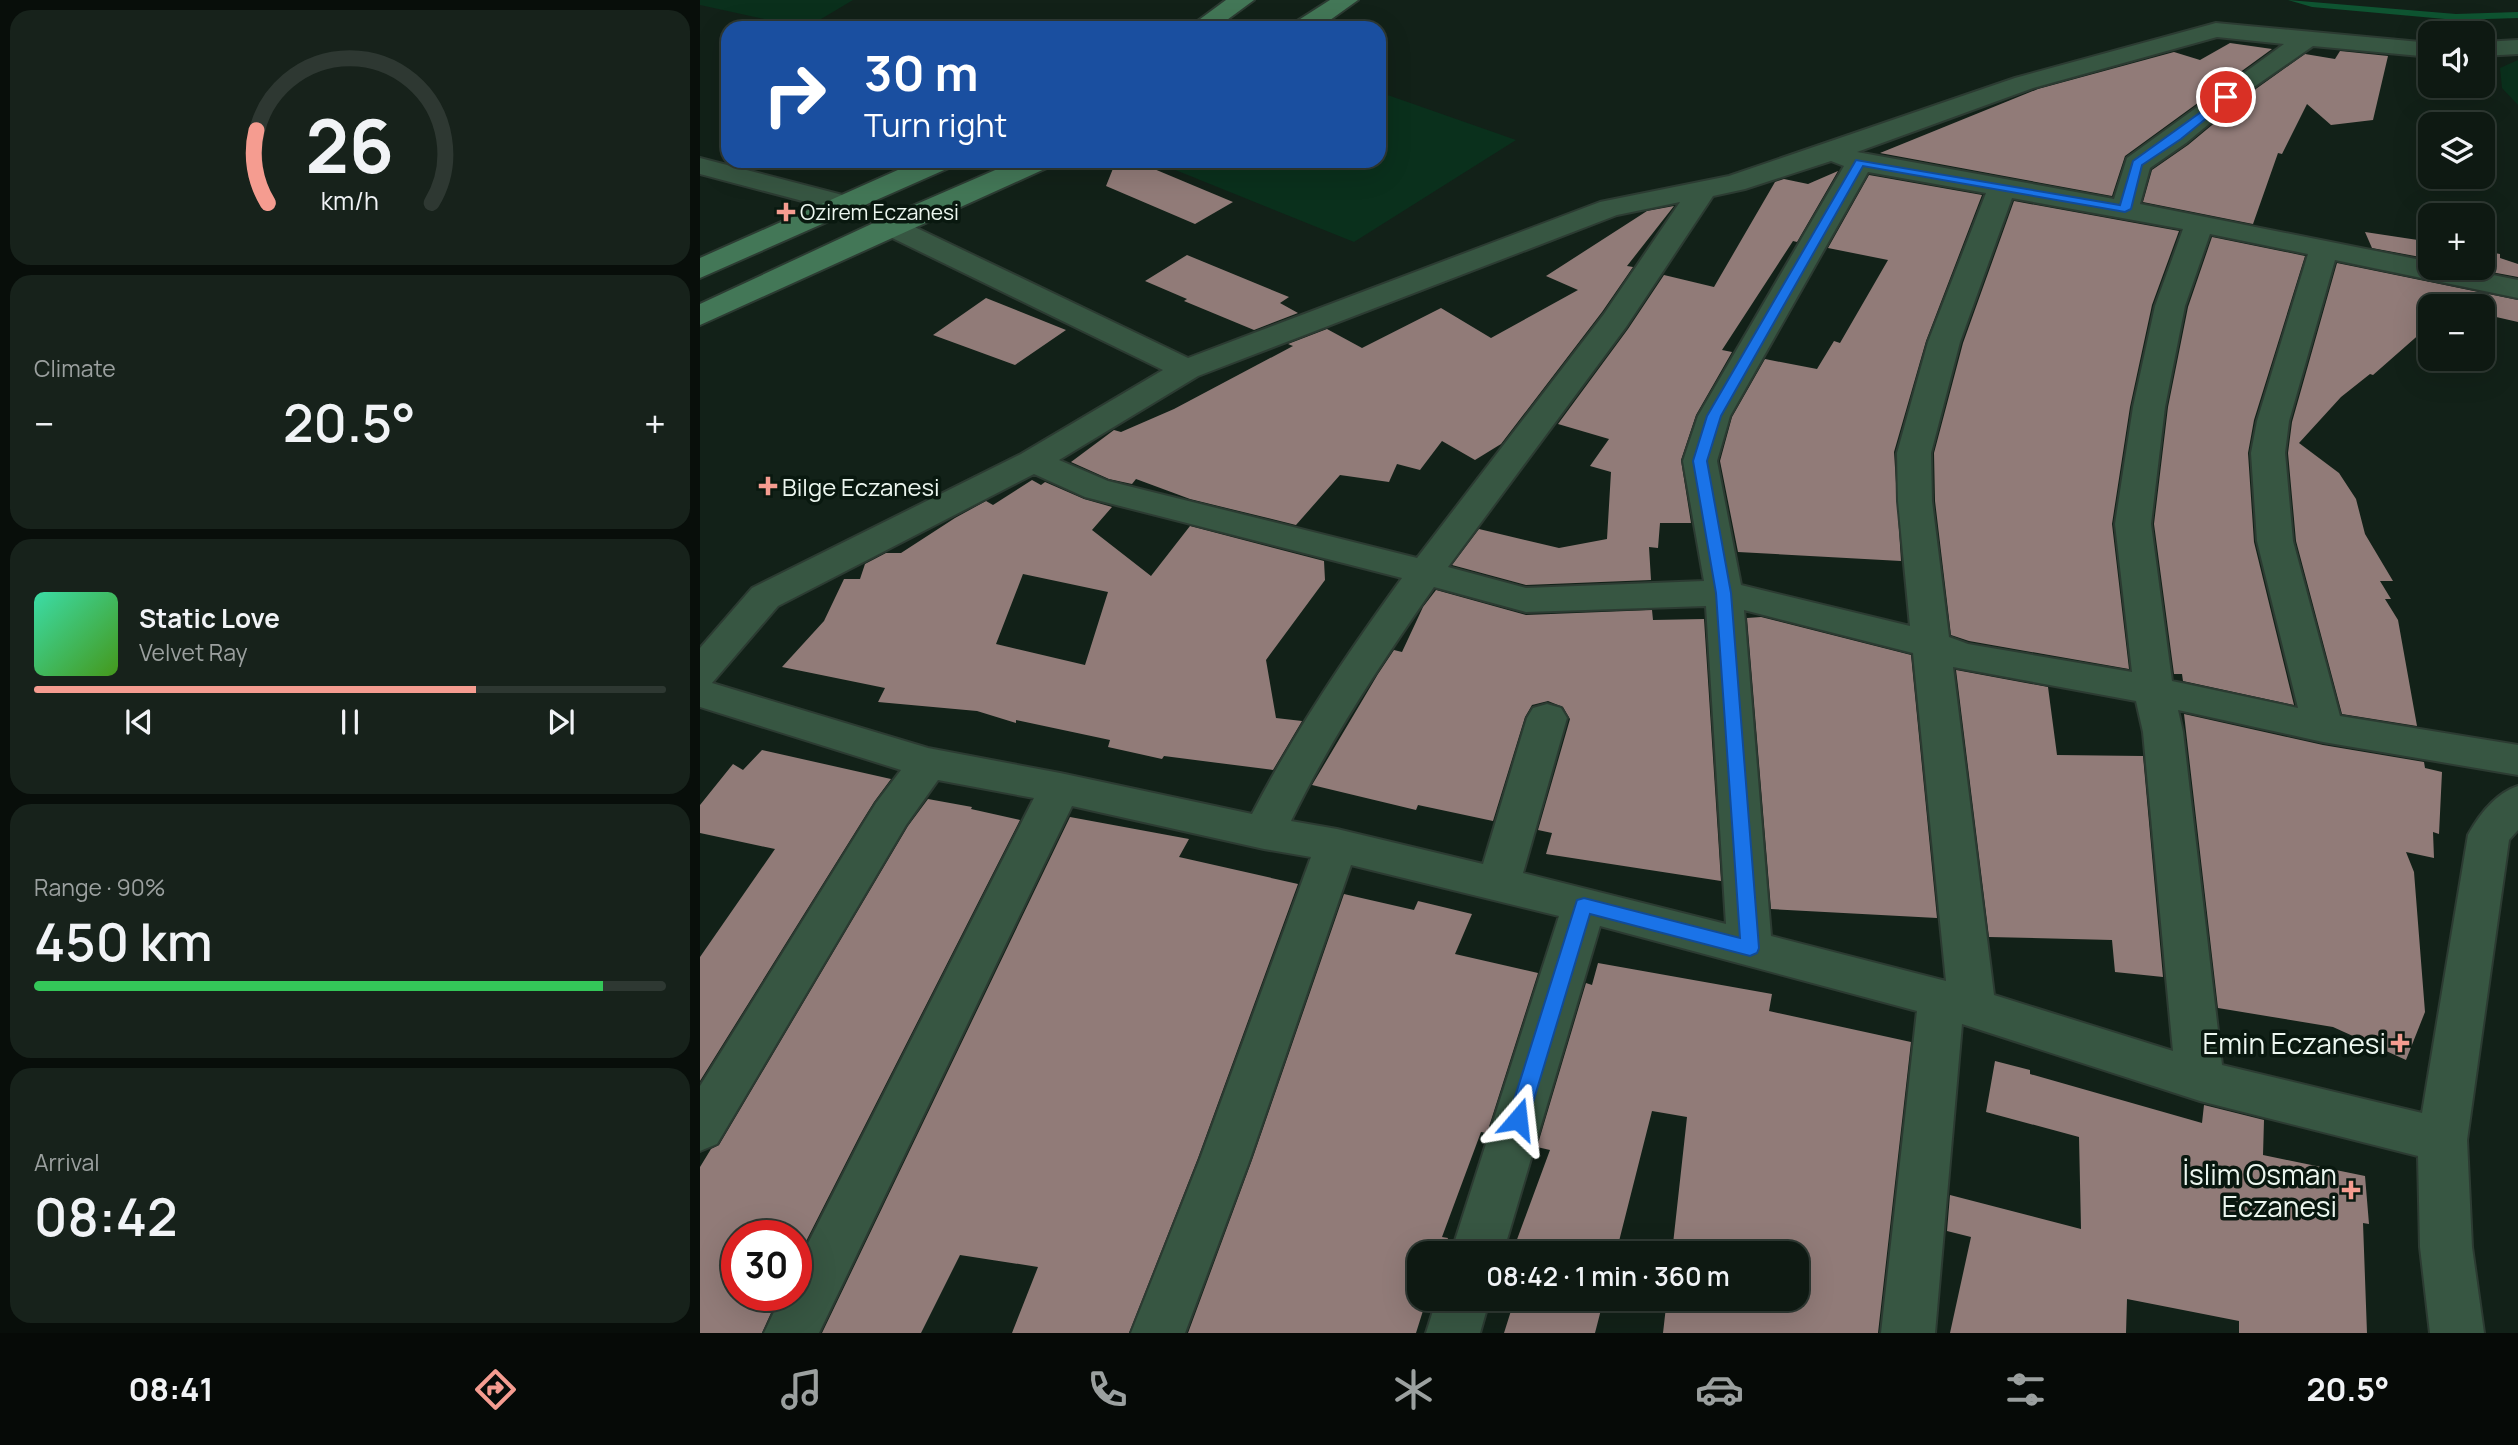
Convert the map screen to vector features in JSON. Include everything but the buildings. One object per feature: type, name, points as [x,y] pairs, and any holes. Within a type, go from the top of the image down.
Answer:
[{"type":"main road","points":[[1210,21],[1242,0]]},
{"type":"main road","points":[[1314,21],[1346,0]]},
{"type":"main road","points":[[700,269],[925,168]]},
{"type":"main road","points":[[700,316],[890,226],[1023,168]]},
{"type":"street","points":[[700,673],[765,597],[1033,461],[1187,369],[1610,208],[1702,191],[1845,157],[2024,83],[2216,30],[2418,49]]},
{"type":"street","points":[[2125,209],[2137,164],[2177,137],[2242,84],[2309,38]]},
{"type":"street","points":[[2495,48],[2518,47]]},
{"type":"street","points":[[1845,157],[2001,189],[2199,223],[2518,289]]},
{"type":"street","points":[[1750,948],[1724,593],[1700,461],[1714,416],[1845,157]]},
{"type":"street","points":[[700,166],[844,204]]},
{"type":"street","points":[[1908,1333],[1956,1003],[1931,644],[1915,501],[1914,453],[1944,342],[2001,189]]},
{"type":"street","points":[[1264,833],[1299,762],[1361,663],[1424,574],[1615,320],[1702,191]]},
{"type":"street","points":[[2199,223],[2169,306],[2149,407],[2133,524],[2154,691],[2163,732],[2200,1080]]},
{"type":"street","points":[[890,226],[1187,369]]},
{"type":"street","points":[[2323,728],[2275,541],[2268,453],[2273,421],[2324,248]]},
{"type":"street","points":[[1033,461],[1097,489],[1338,549],[1526,600],[1724,593],[1931,644],[1961,656],[2154,691],[2323,728],[2518,760]]},
{"type":"street","points":[[700,693],[928,763],[1060,788],[1264,833],[1337,845],[1584,905],[1956,1003],[2200,1080],[2442,1140]]},
{"type":"street","points":[[1498,886],[1547,719]]},
{"type":"street","points":[[700,1129],[891,814],[928,763]]},
{"type":"street","points":[[791,1333],[1060,788]]},
{"type":"street","points":[[2457,1333],[2446,1247],[2442,1140],[2489,835],[2518,802]]},
{"type":"street","points":[[1158,1333],[1225,1159],[1337,845]]},
{"type":"street","points":[[1482,1241],[1584,905]]},
{"type":"street","points":[[1453,1333],[1460,1311]]},
{"type":"green space","points":[[700,0],[853,0],[818,21],[774,21],[700,5]]},
{"type":"green space","points":[[2518,60],[2518,105],[2502,88],[2500,68]]},
{"type":"green space","points":[[1386,94],[1516,140],[1354,242],[1170,168],[1386,168]]},
{"type":"waterway","points":[[2292,0],[2456,17],[2518,15]]},
{"type":"place","name":"Ozirem Eczanesi","points":[[786,212]]},
{"type":"place","name":"Bilge Eczanesi","points":[[768,486]]},
{"type":"place","name":"Emin Eczanesi","points":[[2400,1043]]},
{"type":"place","name":"İslim Osman Eczanesi","points":[[2351,1190]]},
{"type":"route","points":[[1518,1119],[1584,905],[1750,948],[1724,593],[1700,461],[1714,416],[1860,162],[2125,209],[2137,164],[2177,137],[2226,97]]}]
